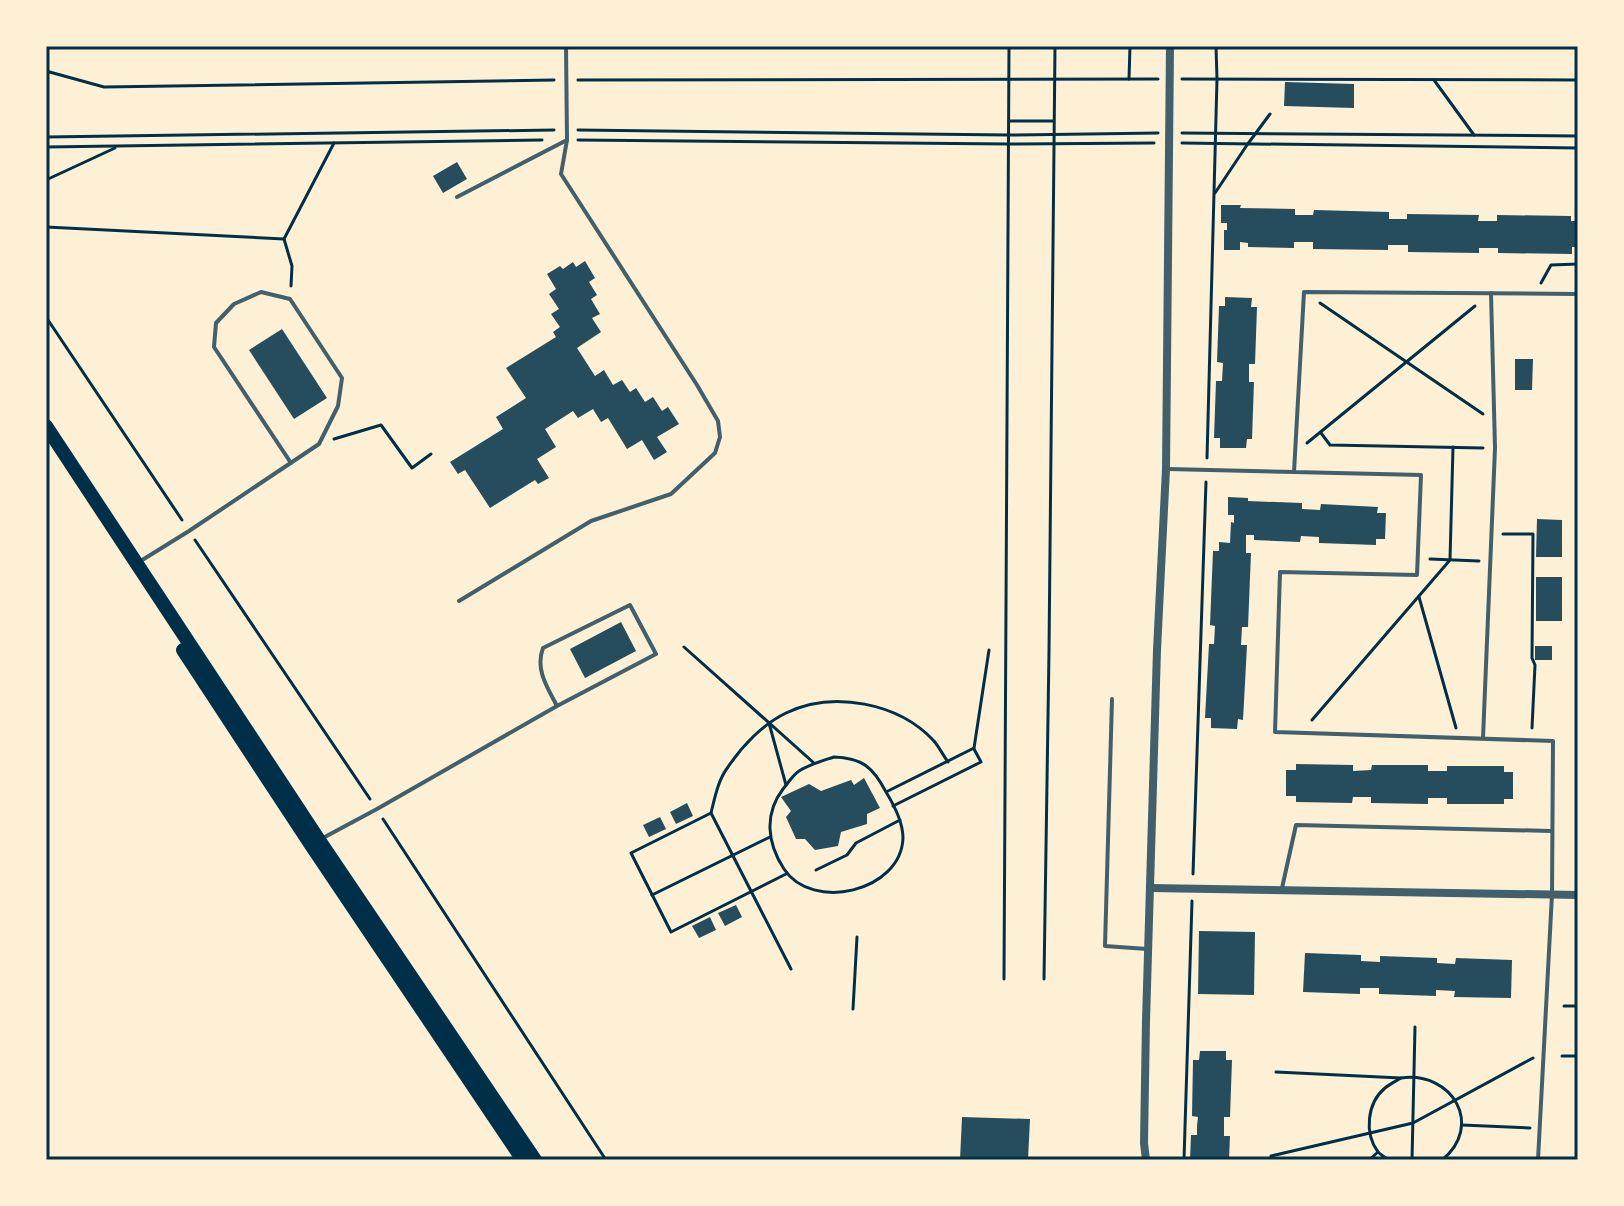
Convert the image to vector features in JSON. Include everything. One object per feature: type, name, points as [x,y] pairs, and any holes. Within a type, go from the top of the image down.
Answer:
[{"type":"highway","points":[[46,426],[535,1160]]},
{"type":"highway","points":[[46,443],[523,1160]]},
{"type":"street","points":[[1146,1160],[1148,949],[1166,469],[1170,46]]},
{"type":"street","points":[[1150,888],[1578,895]]},
{"type":"lane","points":[[459,601],[591,521],[671,494],[715,453],[720,437],[718,421],[711,409],[561,174],[567,140],[566,46]]},
{"type":"lane","points":[[457,197],[567,140]]},
{"type":"lane","points":[[137,563],[189,531],[291,463],[319,444],[338,406],[342,378],[290,299],[261,292],[234,304],[216,323],[214,347],[291,463]]},
{"type":"lane","points":[[1294,472],[1304,292],[1578,294]]},
{"type":"lane","points":[[1483,738],[1495,448],[1491,293]]},
{"type":"lane","points":[[1166,469],[1421,475],[1417,575],[1280,572],[1275,732],[1553,741],[1552,894],[1538,1160]]},
{"type":"lane","points":[[319,840],[656,654],[630,605],[543,648],[539,659],[542,675],[557,706]]},
{"type":"lane","points":[[1112,699],[1105,946],[1148,949]]},
{"type":"lane","points":[[1281,890],[1296,825],[1552,831]]},
{"type":"path","points":[[1004,979],[1009,46]]},
{"type":"path","points":[[1044,979],[1055,46]]},
{"type":"path","points":[[1129,79],[1130,46]]},
{"type":"path","points":[[1184,1160],[1207,470],[1216,46]]},
{"type":"path","points":[[46,71],[104,87],[567,80],[1578,80]]},
{"type":"path","points":[[1433,80],[1474,135]]},
{"type":"path","points":[[1213,195],[1270,114]]},
{"type":"path","points":[[1009,121],[1055,121]]},
{"type":"path","points":[[46,137],[567,130],[1054,135],[1169,138],[1247,145],[1578,148]]},
{"type":"path","points":[[46,147],[567,140],[1054,144],[1215,134],[1578,136]]},
{"type":"path","points":[[290,299],[292,266],[284,239],[334,143]]},
{"type":"path","points":[[46,180],[118,146]]},
{"type":"path","points":[[46,227],[284,239]]},
{"type":"path","points":[[1536,293],[1551,265],[1578,264]]},
{"type":"path","points":[[1304,292],[1494,422]]},
{"type":"path","points":[[1295,453],[1491,293]]},
{"type":"path","points":[[46,317],[377,809],[606,1160]]},
{"type":"path","points":[[319,444],[381,425],[412,468],[431,454]]},
{"type":"path","points":[[1321,432],[1330,445],[1495,448]]},
{"type":"path","points":[[1302,733],[1450,560],[1453,447]]},
{"type":"path","points":[[1491,534],[1533,534],[1532,658],[1535,665],[1531,740]]},
{"type":"path","points":[[1418,558],[1490,561]]},
{"type":"path","points":[[1419,597],[1459,737]]},
{"type":"path","points":[[684,647],[814,763]]},
{"type":"path","points":[[893,806],[981,762],[974,748],[989,650]]},
{"type":"path","points":[[791,969],[711,813],[718,786],[727,768],[769,723],[786,713],[823,702],[867,705],[889,711],[913,723],[935,742],[948,762]]},
{"type":"path","points":[[769,723],[786,785]]},
{"type":"path","points":[[887,792],[974,748]]},
{"type":"path","points":[[834,757],[851,758],[867,765],[887,792],[900,820],[903,837],[894,865],[881,878],[863,887],[827,892],[802,886],[787,874],[774,854],[770,816],[776,799],[796,773],[814,763],[834,757]]},
{"type":"path","points":[[711,813],[631,853],[671,932],[787,874]]},
{"type":"path","points":[[816,870],[847,855],[856,843],[900,820]]},
{"type":"path","points":[[652,895],[770,837]]},
{"type":"path","points":[[853,1009],[857,937]]},
{"type":"path","points":[[1564,1006],[1578,1006]]},
{"type":"path","points":[[1412,1160],[1415,1027]]},
{"type":"path","points":[[1271,1156],[1413,1123],[1543,1053]]},
{"type":"path","points":[[1562,1056],[1578,1056]]},
{"type":"path","points":[[1276,1072],[1431,1079],[1445,1087],[1460,1112],[1462,1125],[1458,1143],[1446,1159]]},
{"type":"path","points":[[1388,1160],[1378,1152],[1370,1133],[1369,1115],[1374,1100],[1401,1078]]},
{"type":"path","points":[[1462,1125],[1539,1129]]},
{"type":"path","points":[[1369,1160],[1378,1152]]},
{"type":"building","points":[[1285,82],[1354,84],[1354,108],[1284,106]]},
{"type":"building","points":[[457,162],[467,179],[443,193],[433,176]]},
{"type":"building","points":[[1221,205],[1295,209],[1295,215],[1313,215],[1314,210],[1389,212],[1389,219],[1407,219],[1407,214],[1479,215],[1478,221],[1497,221],[1497,215],[1571,216],[1571,221],[1578,221],[1578,247],[1572,247],[1572,254],[1498,253],[1498,248],[1479,248],[1479,253],[1408,252],[1408,245],[1388,245],[1388,250],[1313,249],[1313,242],[1294,242],[1294,248],[1248,247],[1248,243],[1240,242],[1240,250],[1224,250],[1227,223],[1221,223]]},
{"type":"building","points":[[585,261],[595,278],[589,282],[597,295],[591,299],[600,314],[592,318],[601,332],[577,348],[595,376],[604,370],[613,385],[622,380],[630,392],[636,388],[645,402],[653,397],[662,411],[668,407],[679,424],[657,437],[667,452],[654,460],[642,440],[627,449],[608,418],[601,422],[593,409],[578,418],[573,411],[545,429],[556,447],[537,459],[549,478],[538,484],[535,480],[490,508],[465,470],[458,474],[450,462],[503,429],[496,417],[526,398],[506,368],[556,337],[553,332],[560,327],[551,314],[559,309],[549,294],[556,289],[547,274],[560,266],[563,269],[573,262],[576,267]]},
{"type":"building","points":[[1225,297],[1252,298],[1251,307],[1257,307],[1255,364],[1249,364],[1249,382],[1254,382],[1252,439],[1247,439],[1246,448],[1220,448],[1220,438],[1214,438],[1216,381],[1222,381],[1223,363],[1217,362],[1219,306],[1225,306]]},
{"type":"building","points":[[282,329],[327,398],[294,419],[249,350]]},
{"type":"building","points":[[1515,359],[1533,359],[1532,390],[1515,390]]},
{"type":"building","points":[[1228,497],[1302,503],[1302,509],[1320,510],[1321,504],[1378,507],[1377,513],[1386,513],[1385,539],[1376,539],[1376,545],[1319,543],[1319,537],[1301,536],[1300,542],[1254,540],[1254,535],[1246,535],[1246,553],[1251,553],[1248,627],[1242,627],[1241,645],[1247,645],[1243,720],[1238,719],[1237,729],[1211,728],[1211,718],[1205,718],[1209,644],[1214,644],[1215,626],[1210,625],[1213,551],[1219,551],[1219,542],[1230,543],[1234,515],[1228,515]]},
{"type":"building","points":[[1537,519],[1562,520],[1562,557],[1536,557]]},
{"type":"building","points":[[1536,577],[1562,577],[1562,621],[1536,621]]},
{"type":"building","points":[[621,622],[636,651],[585,678],[570,649]]},
{"type":"building","points":[[1535,646],[1552,646],[1552,660],[1535,660]]},
{"type":"building","points":[[1296,764],[1353,765],[1353,771],[1371,770],[1372,765],[1428,765],[1428,771],[1447,771],[1447,766],[1504,766],[1504,772],[1513,772],[1513,799],[1504,799],[1504,804],[1447,804],[1447,798],[1428,798],[1428,804],[1371,803],[1371,797],[1353,797],[1352,803],[1296,802],[1296,796],[1286,796],[1286,770],[1296,770]]},
{"type":"building","points":[[864,778],[880,808],[867,814],[867,824],[841,832],[838,846],[815,850],[805,839],[796,839],[786,817],[791,811],[781,797],[809,784],[821,791],[851,780],[854,785]]},
{"type":"building","points":[[687,803],[693,816],[676,824],[670,812]]},
{"type":"building","points":[[660,817],[666,829],[649,837],[643,825]]},
{"type":"building","points":[[736,905],[742,917],[725,926],[718,913]]},
{"type":"building","points":[[710,917],[716,930],[699,938],[692,926]]},
{"type":"building","points":[[1199,931],[1255,932],[1254,995],[1198,994]]},
{"type":"building","points":[[1305,953],[1361,955],[1361,961],[1380,962],[1380,956],[1437,958],[1437,963],[1455,964],[1456,958],[1512,960],[1511,998],[1454,997],[1455,991],[1436,990],[1436,996],[1379,994],[1379,988],[1360,988],[1360,994],[1303,992]]},
{"type":"building","points":[[1200,1051],[1226,1051],[1226,1060],[1232,1060],[1230,1117],[1224,1117],[1224,1136],[1230,1136],[1229,1160],[1190,1160],[1191,1135],[1197,1135],[1198,1117],[1192,1116],[1193,1060],[1199,1060]]},
{"type":"building","points":[[962,1117],[1030,1119],[1028,1160],[960,1160]]}]
